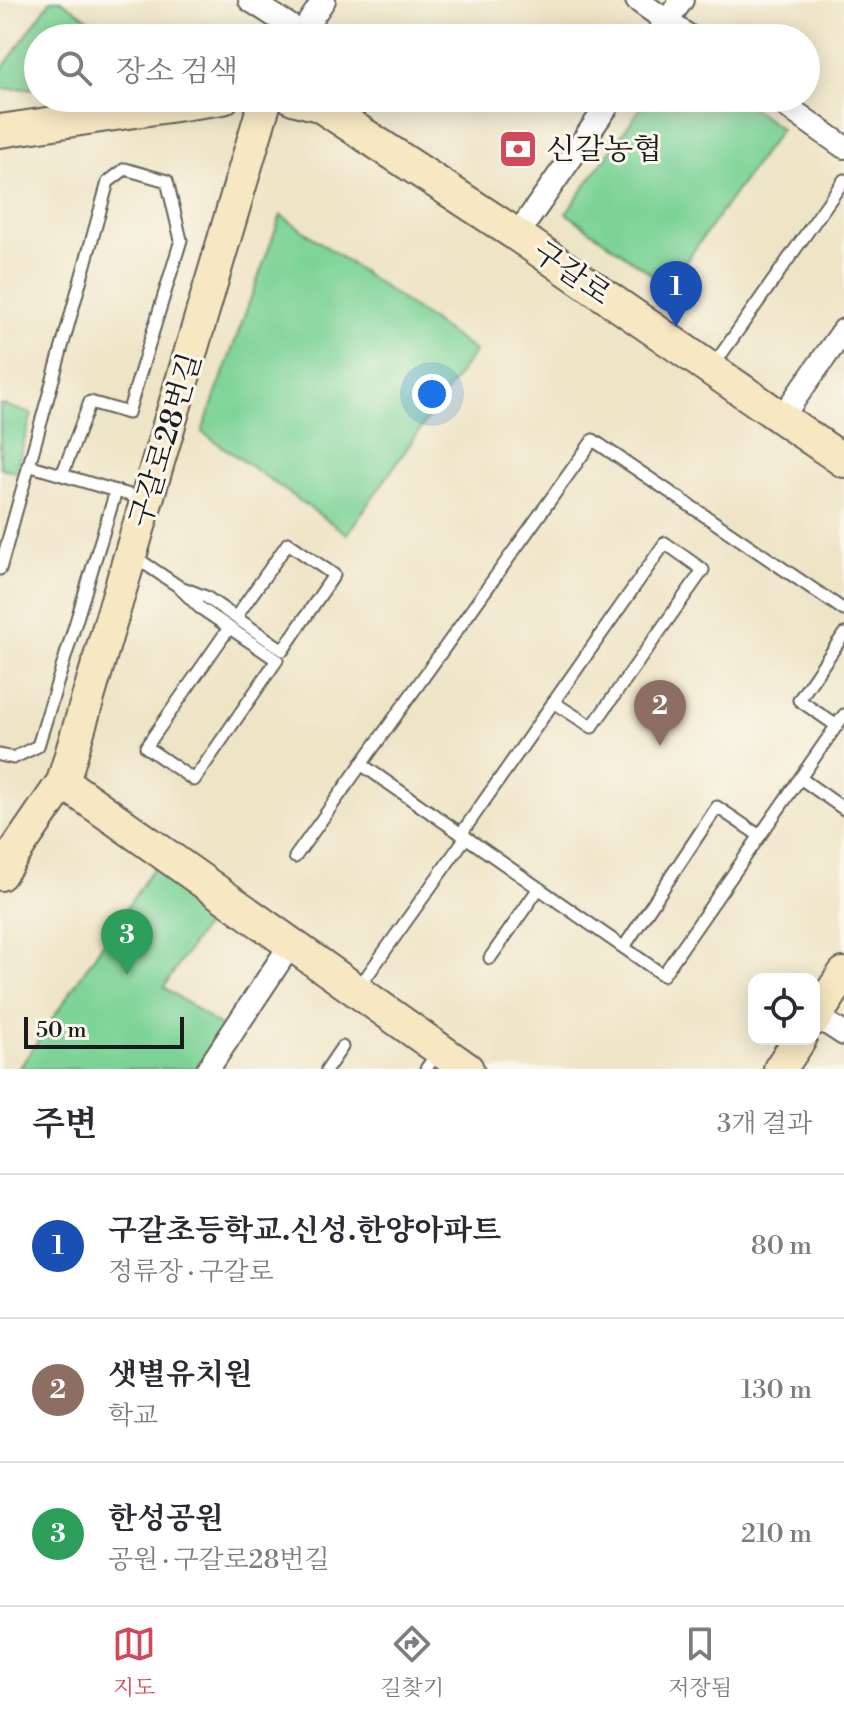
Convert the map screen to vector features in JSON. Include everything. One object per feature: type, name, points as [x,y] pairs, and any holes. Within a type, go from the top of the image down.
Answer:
[{"type":"street","points":[[250,0],[283,24]]},
{"type":"street","points":[[307,24],[324,0]]},
{"type":"street","points":[[637,0],[656,24]]},
{"type":"street","points":[[665,24],[682,0]]},
{"type":"street","points":[[0,131],[128,112]]},
{"type":"street","name":"구갈로28번길","points":[[0,874],[63,782],[262,112]]},
{"type":"street","name":"구갈로","points":[[330,112],[517,235],[844,461]]},
{"type":"street","points":[[517,235],[603,112]]},
{"type":"street","points":[[795,112],[844,147]]},
{"type":"street","points":[[781,418],[844,330]]},
{"type":"street","points":[[63,782],[356,990],[432,1059],[467,1069]]},
{"type":"street","points":[[208,1069],[291,944]]},
{"type":"street","points":[[820,1009],[844,974]]},
{"type":"street","points":[[820,1027],[844,1034]]},
{"type":"street","points":[[780,1069],[796,1045]]},
{"type":"lane","points":[[0,569],[108,182],[125,169],[167,181],[181,240],[128,413],[90,402],[62,475]]},
{"type":"lane","points":[[711,369],[844,180]]},
{"type":"lane","points":[[295,857],[593,440],[844,610]]},
{"type":"lane","points":[[28,465],[148,500]]},
{"type":"lane","points":[[0,755],[13,758],[38,746],[116,491]]},
{"type":"lane","points":[[131,554],[178,586],[199,607],[233,622],[283,650],[334,575],[288,543],[233,622],[146,747],[194,780],[277,660],[233,622]]},
{"type":"lane","points":[[356,990],[553,702],[665,543],[703,570],[592,727],[553,702]]},
{"type":"lane","points":[[837,726],[799,700],[844,634]]},
{"type":"lane","points":[[361,764],[663,975],[844,715]]},
{"type":"lane","points":[[800,778],[844,809]]},
{"type":"lane","points":[[624,947],[717,807],[760,836]]},
{"type":"lane","points":[[490,958],[539,888]]},
{"type":"lane","points":[[327,1069],[342,1047]]},
{"type":"green space","points":[[51,0],[61,0],[96,24],[34,24]]},
{"type":"green space","points":[[24,38],[24,88],[0,89],[0,72]]},
{"type":"green space","points":[[638,112],[758,112],[781,129],[668,286],[566,213]]},
{"type":"green space","points":[[281,215],[475,351],[347,534],[202,432]]},
{"type":"green space","points":[[0,404],[32,414],[15,472],[0,467]]},
{"type":"green space","points":[[154,867],[214,911],[164,987],[227,1031],[202,1069],[19,1069]]},
{"type":"place","name":"신갈농협","points":[[518,149]]},
{"type":"place","name":"구갈초등학교.신성.한양아파트","points":[[676,327]]},
{"type":"place","name":"샛별유치원","points":[[660,746]]},
{"type":"place","name":"한성공원","points":[[127,975]]}]
